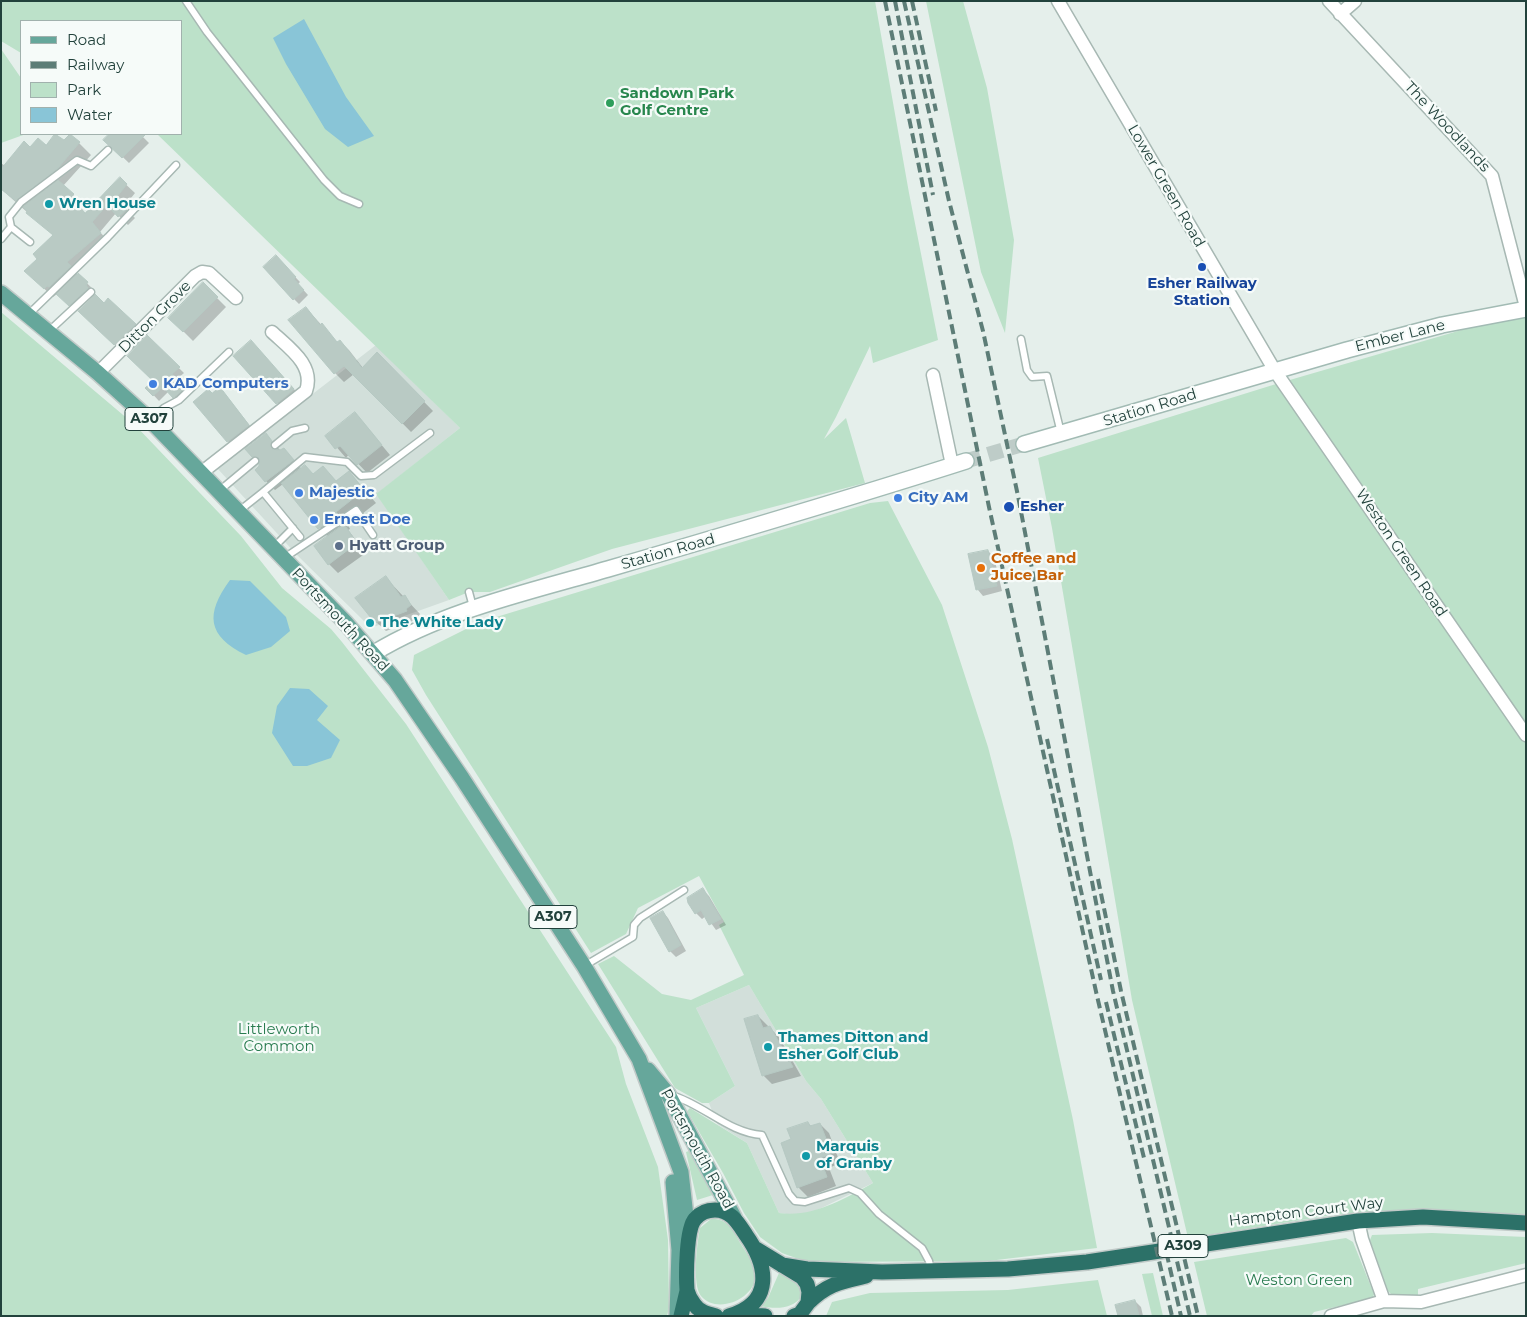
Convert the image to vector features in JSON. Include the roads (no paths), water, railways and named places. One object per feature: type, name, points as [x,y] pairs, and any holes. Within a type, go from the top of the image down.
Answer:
[{"type":"highway","points":[[681,1316],[688,1291],[688,1234],[694,1220],[704,1212],[723,1211],[734,1217],[756,1249],[764,1270],[761,1292],[747,1307],[731,1315]]},
{"type":"highway","name":"Hampton Court Way","points":[[782,1265],[807,1269],[882,1272],[1008,1269],[1087,1262],[1358,1221],[1424,1217],[1526,1223]]},
{"type":"highway","points":[[756,1249],[802,1278],[807,1284],[804,1311]]},
{"type":"highway","name":"Hampton Court Way","points":[[804,1311],[820,1291],[832,1284],[882,1272]]},
{"type":"highway","points":[[688,1291],[694,1305],[702,1312],[716,1316]]},
{"type":"highway","points":[[731,1315],[750,1313],[764,1316]]},
{"type":"main road","name":"Portsmouth Road","points":[[1,293],[49,331],[150,420],[374,653],[462,778],[584,966],[639,1059],[668,1094],[734,1217]]},
{"type":"main road","name":"Ember Lane","points":[[1275,370],[1442,325],[1526,308]]},
{"type":"main road","name":"Station Road","points":[[1024,444],[1061,435],[1275,370]]},
{"type":"main road","name":"Station Road","points":[[374,653],[403,636],[474,609],[887,487],[959,463]]},
{"type":"main road","name":"Portsmouth Road","points":[[639,1059],[681,1172],[688,1234]]},
{"type":"main road","points":[[661,1116],[673,1182],[679,1250],[676,1316]]},
{"type":"street","name":"Lower Green Road","points":[[1058,1],[1275,370]]},
{"type":"street","name":"The Woodlands","points":[[1329,1],[1492,176],[1526,308]]},
{"type":"street","points":[[1340,14],[1355,1]]},
{"type":"street","name":"Ditton Grove","points":[[98,373],[195,276],[202,272],[210,273],[236,298]]},
{"type":"street","points":[[201,473],[306,391],[309,381],[308,371],[301,361],[272,332]]},
{"type":"street","name":"Weston Green Road","points":[[1275,370],[1526,735]]},
{"type":"street","points":[[932,375],[959,463]]},
{"type":"street","points":[[1358,1221],[1362,1239],[1384,1301]]},
{"type":"street","points":[[1331,1316],[1384,1301],[1421,1302],[1526,1275]]},
{"type":"lane","points":[[186,1],[207,32],[324,180],[340,196],[359,204]]},
{"type":"lane","points":[[1,239],[11,227],[10,217],[12,211],[21,202],[77,160],[91,166],[108,150]]},
{"type":"lane","points":[[29,314],[108,237],[176,165]]},
{"type":"lane","points":[[11,227],[30,242]]},
{"type":"lane","points":[[49,331],[91,292]]},
{"type":"lane","points":[[1021,339],[1027,370],[1032,377],[1047,376],[1061,435]]},
{"type":"lane","points":[[150,420],[164,408],[179,400],[229,352]]},
{"type":"lane","points":[[275,445],[292,431],[305,428]]},
{"type":"lane","points":[[238,511],[305,457],[347,462],[360,476],[374,475],[430,433]]},
{"type":"lane","points":[[219,491],[255,461]]},
{"type":"lane","points":[[263,492],[300,537]]},
{"type":"lane","points":[[278,553],[356,510],[373,535]]},
{"type":"lane","points":[[278,553],[293,528]]},
{"type":"lane","points":[[470,592],[474,609]]},
{"type":"lane","points":[[584,966],[633,937],[634,925],[640,918],[684,890]]},
{"type":"lane","points":[[668,1094],[704,1109],[742,1131],[762,1135],[789,1194],[795,1201],[805,1202],[849,1188],[860,1193],[878,1214],[922,1248],[929,1261],[931,1271]]},
{"type":"water","points":[[304,19],[346,97],[374,136],[348,147],[325,129],[286,64],[273,38]]},
{"type":"water","points":[[230,580],[250,581],[286,617],[290,631],[271,647],[246,655],[233,648],[217,632],[214,623],[216,603]]},
{"type":"water","points":[[290,688],[309,689],[328,706],[317,720],[340,740],[331,758],[307,766],[293,766],[272,733],[277,706]]},
{"type":"tunnel","points":[[966,461],[1024,444]]},
{"type":"railway","points":[[885,1],[989,507],[1097,996],[1172,1316]]},
{"type":"railway","points":[[895,1],[933,195]]},
{"type":"railway","points":[[904,1],[949,201],[983,331],[1018,496],[1113,991],[1190,1316]]},
{"type":"railway","points":[[912,1],[936,111]]},
{"type":"railway","points":[[1047,739],[1101,980]]},
{"type":"railway","points":[[1098,879],[1121,991],[1198,1316]]},
{"type":"railway","points":[[1106,1002],[1145,1162]]},
{"type":"railway","points":[[1163,1238],[1181,1316]]},
{"type":"place","name":"Sandown Park Golf Centre","points":[[610,103]]},
{"type":"place","name":"Wren House","points":[[49,204]]},
{"type":"place","name":"Esher Railway Station","points":[[1202,267]]},
{"type":"place","name":"KAD Computers","points":[[153,384]]},
{"type":"place","name":"Majestic","points":[[299,493]]},
{"type":"place","name":"City AM","points":[[898,498]]},
{"type":"place","name":"Esher","points":[[1009,507]]},
{"type":"place","name":"Ernest Doe","points":[[314,520]]},
{"type":"place","name":"Hyatt Group","points":[[339,546]]},
{"type":"place","name":"Coffee and Juice Bar","points":[[981,568]]},
{"type":"place","name":"The White Lady","points":[[370,623]]},
{"type":"place","name":"Thames Ditton and Esher Golf Club","points":[[768,1047]]},
{"type":"place","name":"Marquis of Granby","points":[[806,1156]]},
{"type":"park label","name":"Littleworth Common","points":[[279,1038]]},
{"type":"park label","name":"Weston Green","points":[[1299,1281]]}]
